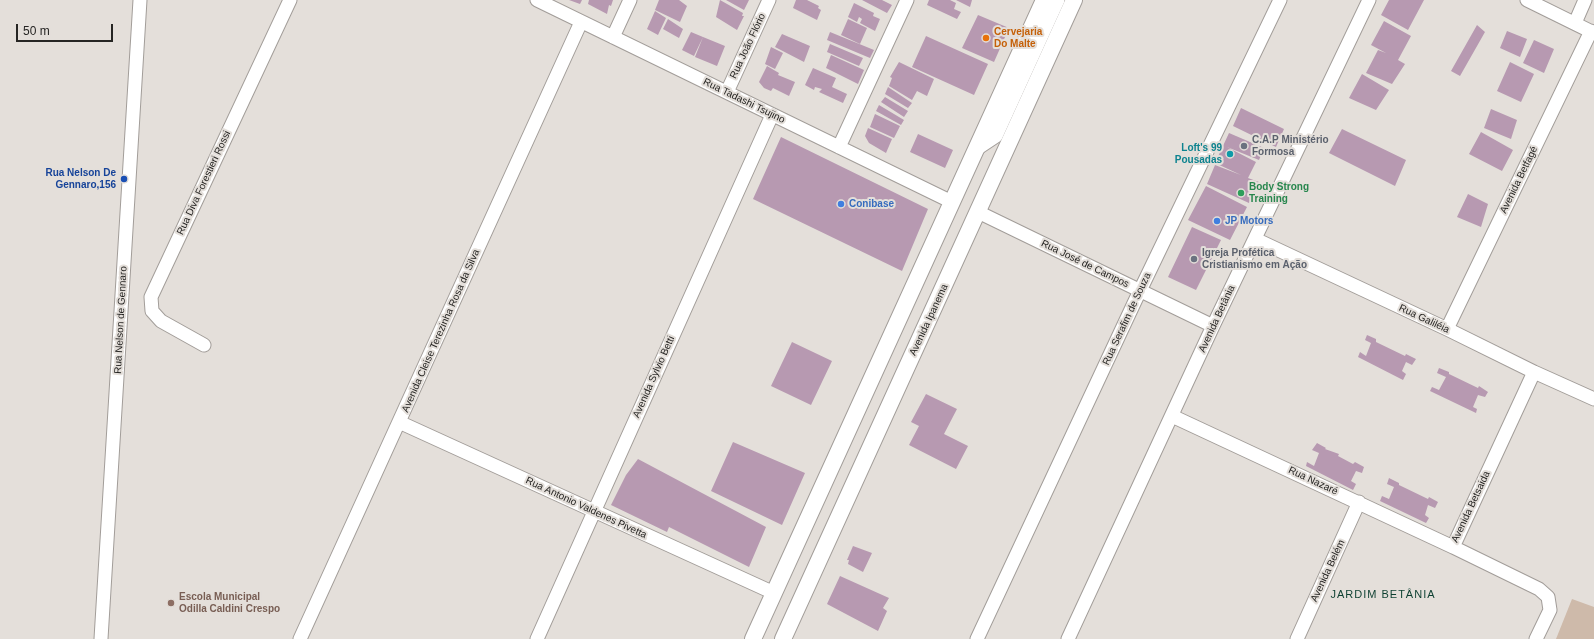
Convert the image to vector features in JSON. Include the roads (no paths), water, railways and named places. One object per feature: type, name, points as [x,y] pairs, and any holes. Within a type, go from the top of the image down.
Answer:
[{"type":"main road","points":[[753,639],[1044,0]]},
{"type":"main road","name":"Avenida Ipanema","points":[[782,639],[1074,0]]},
{"type":"street","points":[[140,3],[152,0]]},
{"type":"street","name":"Rua Diva Forestieri Rossi","points":[[204,345],[161,321],[152,311],[151,297],[290,0]]},
{"type":"street","name":"Rua Tadashi Tsujino","points":[[537,0],[952,202]]},
{"type":"street","points":[[613,37],[630,0]]},
{"type":"street","name":"Rua João Flório","points":[[727,92],[769,0]]},
{"type":"street","points":[[839,147],[907,0]]},
{"type":"street","points":[[976,150],[996,136],[1058,0]]},
{"type":"street","points":[[1002,157],[1006,140],[1069,0]]},
{"type":"street","name":"Rua Serafim de Souza","points":[[977,639],[1140,291],[1280,0]]},
{"type":"street","name":"Avenida Betânia","points":[[1068,639],[1213,326],[1369,0]]},
{"type":"street","points":[[1527,0],[1593,32]]},
{"type":"street","points":[[1575,23],[1585,0]]},
{"type":"street","name":"Rua Nelson de Gennaro","points":[[101,639],[140,3]]},
{"type":"street","name":"Avenida Cleise Terezinha Rosa da Silva","points":[[300,639],[581,22]]},
{"type":"street","name":"Avenida Betfagé","points":[[1448,330],[1593,32]]},
{"type":"street","name":"Avenida Sylvio Betti","points":[[536,639],[772,115]]},
{"type":"street","name":"Rua José de Campos","points":[[978,212],[1213,326]]},
{"type":"street","name":"Rua Galiléia","points":[[1255,239],[1594,399]]},
{"type":"street","name":"Avenida Betsaida","points":[[1534,372],[1453,547],[1539,589],[1548,597],[1550,610],[1536,639]]},
{"type":"street","name":"Rua Nazaré","points":[[1172,416],[1453,547]]},
{"type":"street","name":"Rua Antonio Valdenes Pivetta","points":[[399,422],[774,593]]},
{"type":"street","name":"Avenida Belém","points":[[1297,639],[1359,502]]},
{"type":"place","name":"Cervejaria Do Malte","points":[[986,38]]},
{"type":"place","name":"C.A.P Ministério Formosa","points":[[1244,146]]},
{"type":"place","name":"Loft's 99 Pousadas","points":[[1230,154]]},
{"type":"place","name":"Rua Nelson De Gennaro,156","points":[[124,179]]},
{"type":"place","name":"Body Strong Training","points":[[1241,193]]},
{"type":"place","name":"Conibase","points":[[841,204]]},
{"type":"place","name":"JP Motors","points":[[1217,221]]},
{"type":"place","name":"Igreja Profética Cristianismo em Ação","points":[[1194,259]]},
{"type":"place","name":"Escola Municipal Odilla Caldini Crespo","points":[[171,603]]},
{"type":"district","name":"JARDIM BETÂNIA","points":[[1383,595]]}]
